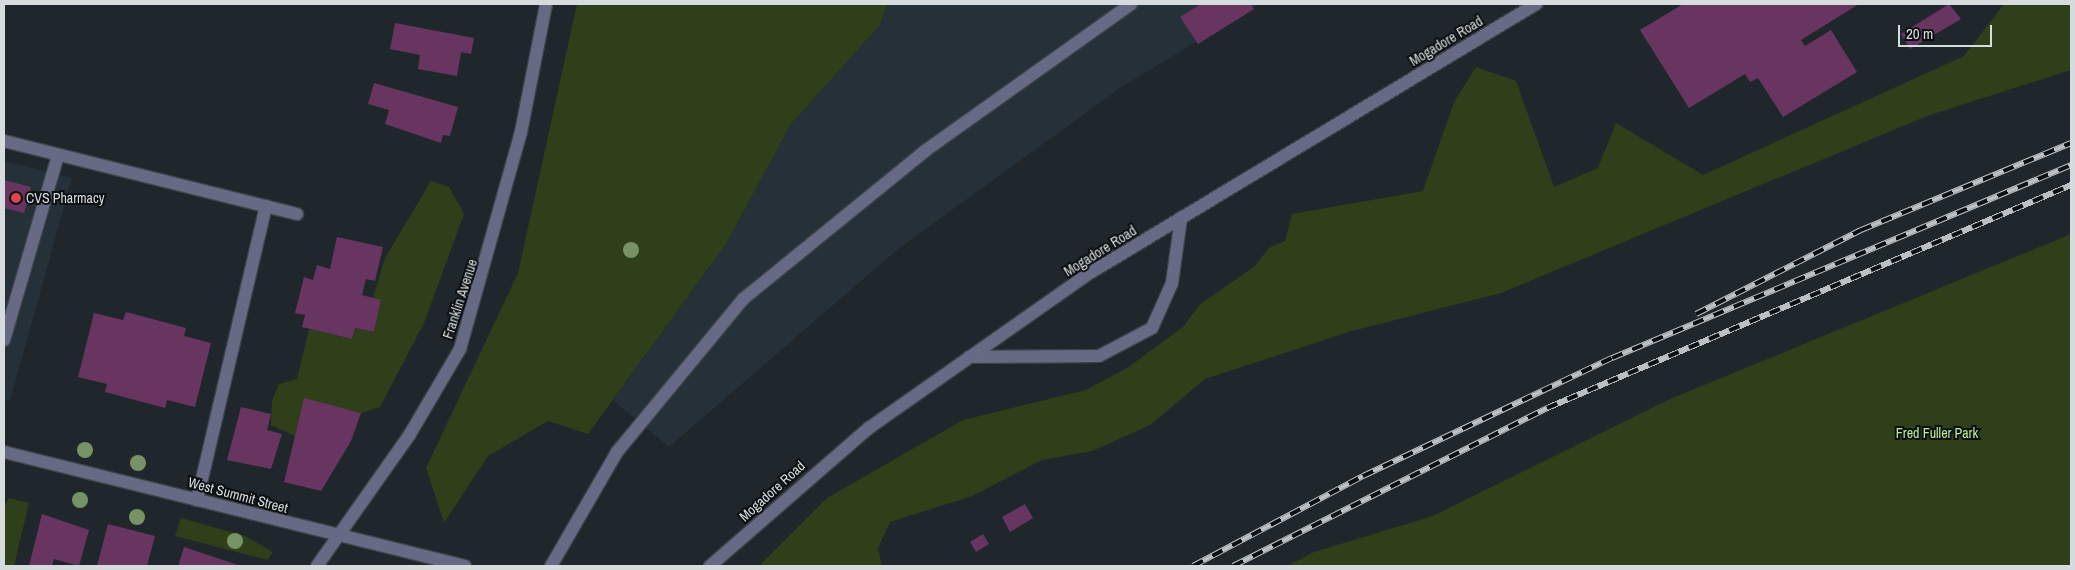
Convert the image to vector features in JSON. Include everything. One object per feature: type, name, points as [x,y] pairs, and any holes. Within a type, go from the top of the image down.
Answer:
[{"type":"street","name":"Franklin Avenue","points":[[317,566],[410,434],[460,349],[521,132],[546,4]]},
{"type":"street","points":[[551,566],[618,452],[743,299],[925,151],[1131,4]]},
{"type":"street","name":"Mogadore Road","points":[[710,566],[869,428],[1085,276],[1536,4]]},
{"type":"street","points":[[4,141],[297,214]]},
{"type":"street","points":[[4,340],[58,155]]},
{"type":"street","points":[[198,500],[266,206]]},
{"type":"street","points":[[968,357],[1099,356],[1152,328],[1172,283],[1181,218]]},
{"type":"street","name":"West Summit Street","points":[[4,452],[198,500],[336,537],[465,566]]},
{"type":"shaded area","points":[[887,4],[1259,4],[1123,86],[898,249],[669,447],[613,400],[726,244],[791,124],[880,25]]},
{"type":"shaded area","points":[[4,161],[72,178],[10,401],[4,400]]},
{"type":"green space","points":[[577,4],[887,4],[880,25],[791,124],[726,244],[588,434],[548,421],[488,456],[444,523],[426,468],[518,273]]},
{"type":"green space","points":[[2004,4],[2071,4],[2071,70],[1927,116],[1501,293],[1348,332],[1205,379],[1150,425],[1092,451],[1042,460],[972,496],[890,522],[878,548],[882,566],[759,566],[827,498],[963,420],[1086,390],[1127,368],[1183,327],[1200,304],[1254,267],[1269,248],[1285,241],[1292,214],[1423,191],[1454,102],[1476,67],[1516,81],[1554,187],[1598,168],[1616,123],[1703,175],[1964,56]]},
{"type":"green space","points":[[431,181],[449,187],[464,214],[424,323],[380,407],[361,413],[304,399],[295,436],[271,425],[272,401],[279,384],[297,379],[309,329],[352,339],[355,328],[374,332],[381,301],[373,298],[385,258]]},
{"type":"green space","name":"Fred Fuller Park","points":[[2071,234],[2071,566],[1287,566],[1314,552],[1433,516],[1668,400]]},
{"type":"green space","points":[[9,498],[29,503],[14,566],[4,566],[4,507]]},
{"type":"green space","points":[[181,518],[245,536],[273,552],[268,560],[175,536]]},
{"type":"building","points":[[1201,4],[1251,4],[1254,9],[1198,44],[1180,17]]},
{"type":"building","points":[[1683,4],[1859,4],[1801,40],[1805,46],[1831,30],[1857,72],[1783,117],[1758,78],[1750,82],[1745,74],[1689,108],[1640,30]]},
{"type":"building","points":[[1949,4],[1961,19],[1910,49],[1901,34]]},
{"type":"building","points":[[395,23],[474,38],[471,54],[461,52],[457,76],[418,69],[420,55],[390,49]]},
{"type":"building","points":[[374,83],[458,107],[450,136],[443,135],[441,143],[385,124],[389,110],[368,104]]},
{"type":"building","name":"CVS Pharmacy","points":[[4,180],[31,187],[24,213],[4,208]]},
{"type":"building","points":[[337,237],[383,247],[375,281],[366,279],[362,295],[381,300],[374,332],[355,328],[352,339],[302,327],[305,315],[295,313],[304,277],[313,280],[317,265],[330,269]]},
{"type":"building","points":[[126,312],[186,328],[184,336],[211,343],[195,407],[167,400],[165,408],[105,392],[107,384],[78,377],[94,313],[123,320]]},
{"type":"building","points":[[304,398],[361,413],[351,441],[321,491],[284,482]]},
{"type":"building","points":[[241,407],[271,414],[267,430],[282,434],[271,469],[227,460]]},
{"type":"building","points":[[1025,504],[1033,518],[1010,532],[1002,517]]},
{"type":"building","points":[[42,514],[89,530],[79,566],[54,559],[52,566],[29,566]]},
{"type":"building","points":[[108,524],[155,536],[147,566],[97,566]]},
{"type":"building","points":[[983,534],[989,544],[976,552],[970,542]]},
{"type":"building","points":[[184,547],[241,566],[178,566]]},
{"type":"railway","points":[[1696,314],[1861,230],[2071,143]]},
{"type":"railway","points":[[1193,566],[1363,476],[1612,358],[2071,165]]},
{"type":"railway","points":[[1233,566],[1547,408],[2071,185]]},
{"type":"place","name":"CVS Pharmacy","points":[[16,198]]}]
